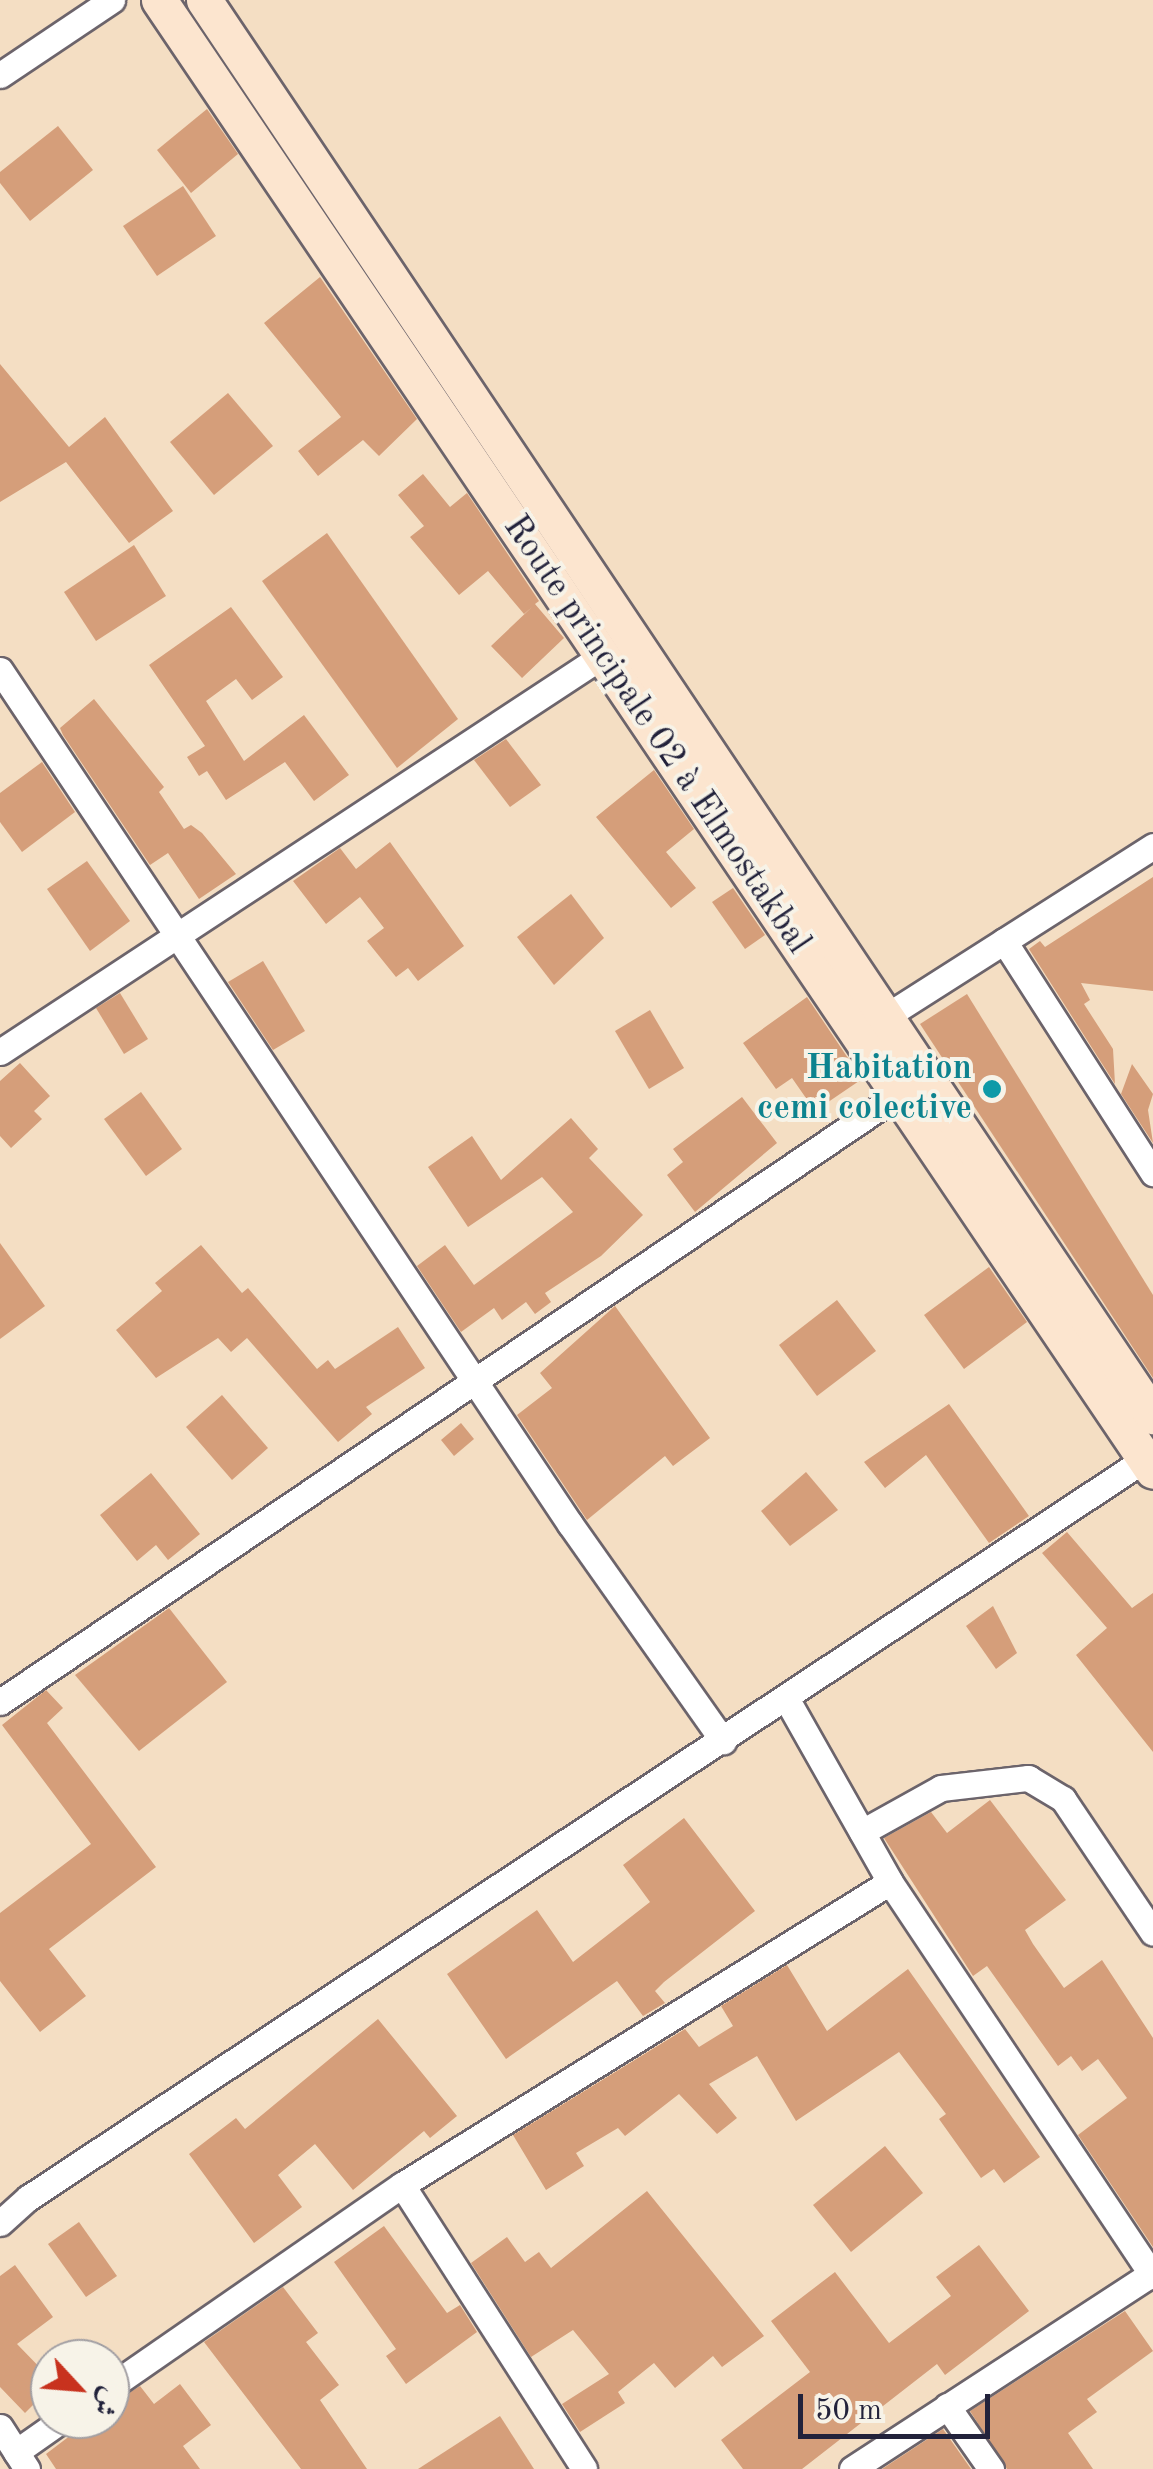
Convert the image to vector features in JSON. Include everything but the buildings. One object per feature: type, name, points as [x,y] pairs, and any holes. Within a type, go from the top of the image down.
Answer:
[{"type":"main road","name":"Route principale 02 à Elmostakbal","points":[[158,0],[1149,1465]]},
{"type":"main road","name":"Route principale 02 à Elmostakbal","points":[[204,0],[1153,1416]]},
{"type":"street","points":[[0,74],[112,0]]},
{"type":"street","points":[[0,1052],[602,656]]},
{"type":"street","points":[[0,670],[477,1384],[723,1741]]},
{"type":"street","points":[[885,1017],[1153,846]]},
{"type":"street","points":[[1004,941],[1153,1173]]},
{"type":"street","points":[[0,1702],[477,1384],[899,1094]]},
{"type":"street","points":[[0,2224],[28,2198],[786,1698],[1149,1465]]},
{"type":"street","points":[[786,1698],[890,1882],[1152,2275],[852,2469]]},
{"type":"street","points":[[862,1832],[941,1788],[1028,1778],[1062,1800],[1153,1933]]},
{"type":"street","points":[[130,2373],[402,2185],[890,1882]]},
{"type":"street","points":[[402,2185],[584,2469]]},
{"type":"street","points":[[946,2406],[992,2469]]},
{"type":"street","points":[[0,2427],[22,2460],[43,2439]]},
{"type":"place","name":"Habitation cemi colective","points":[[992,1089]]}]
